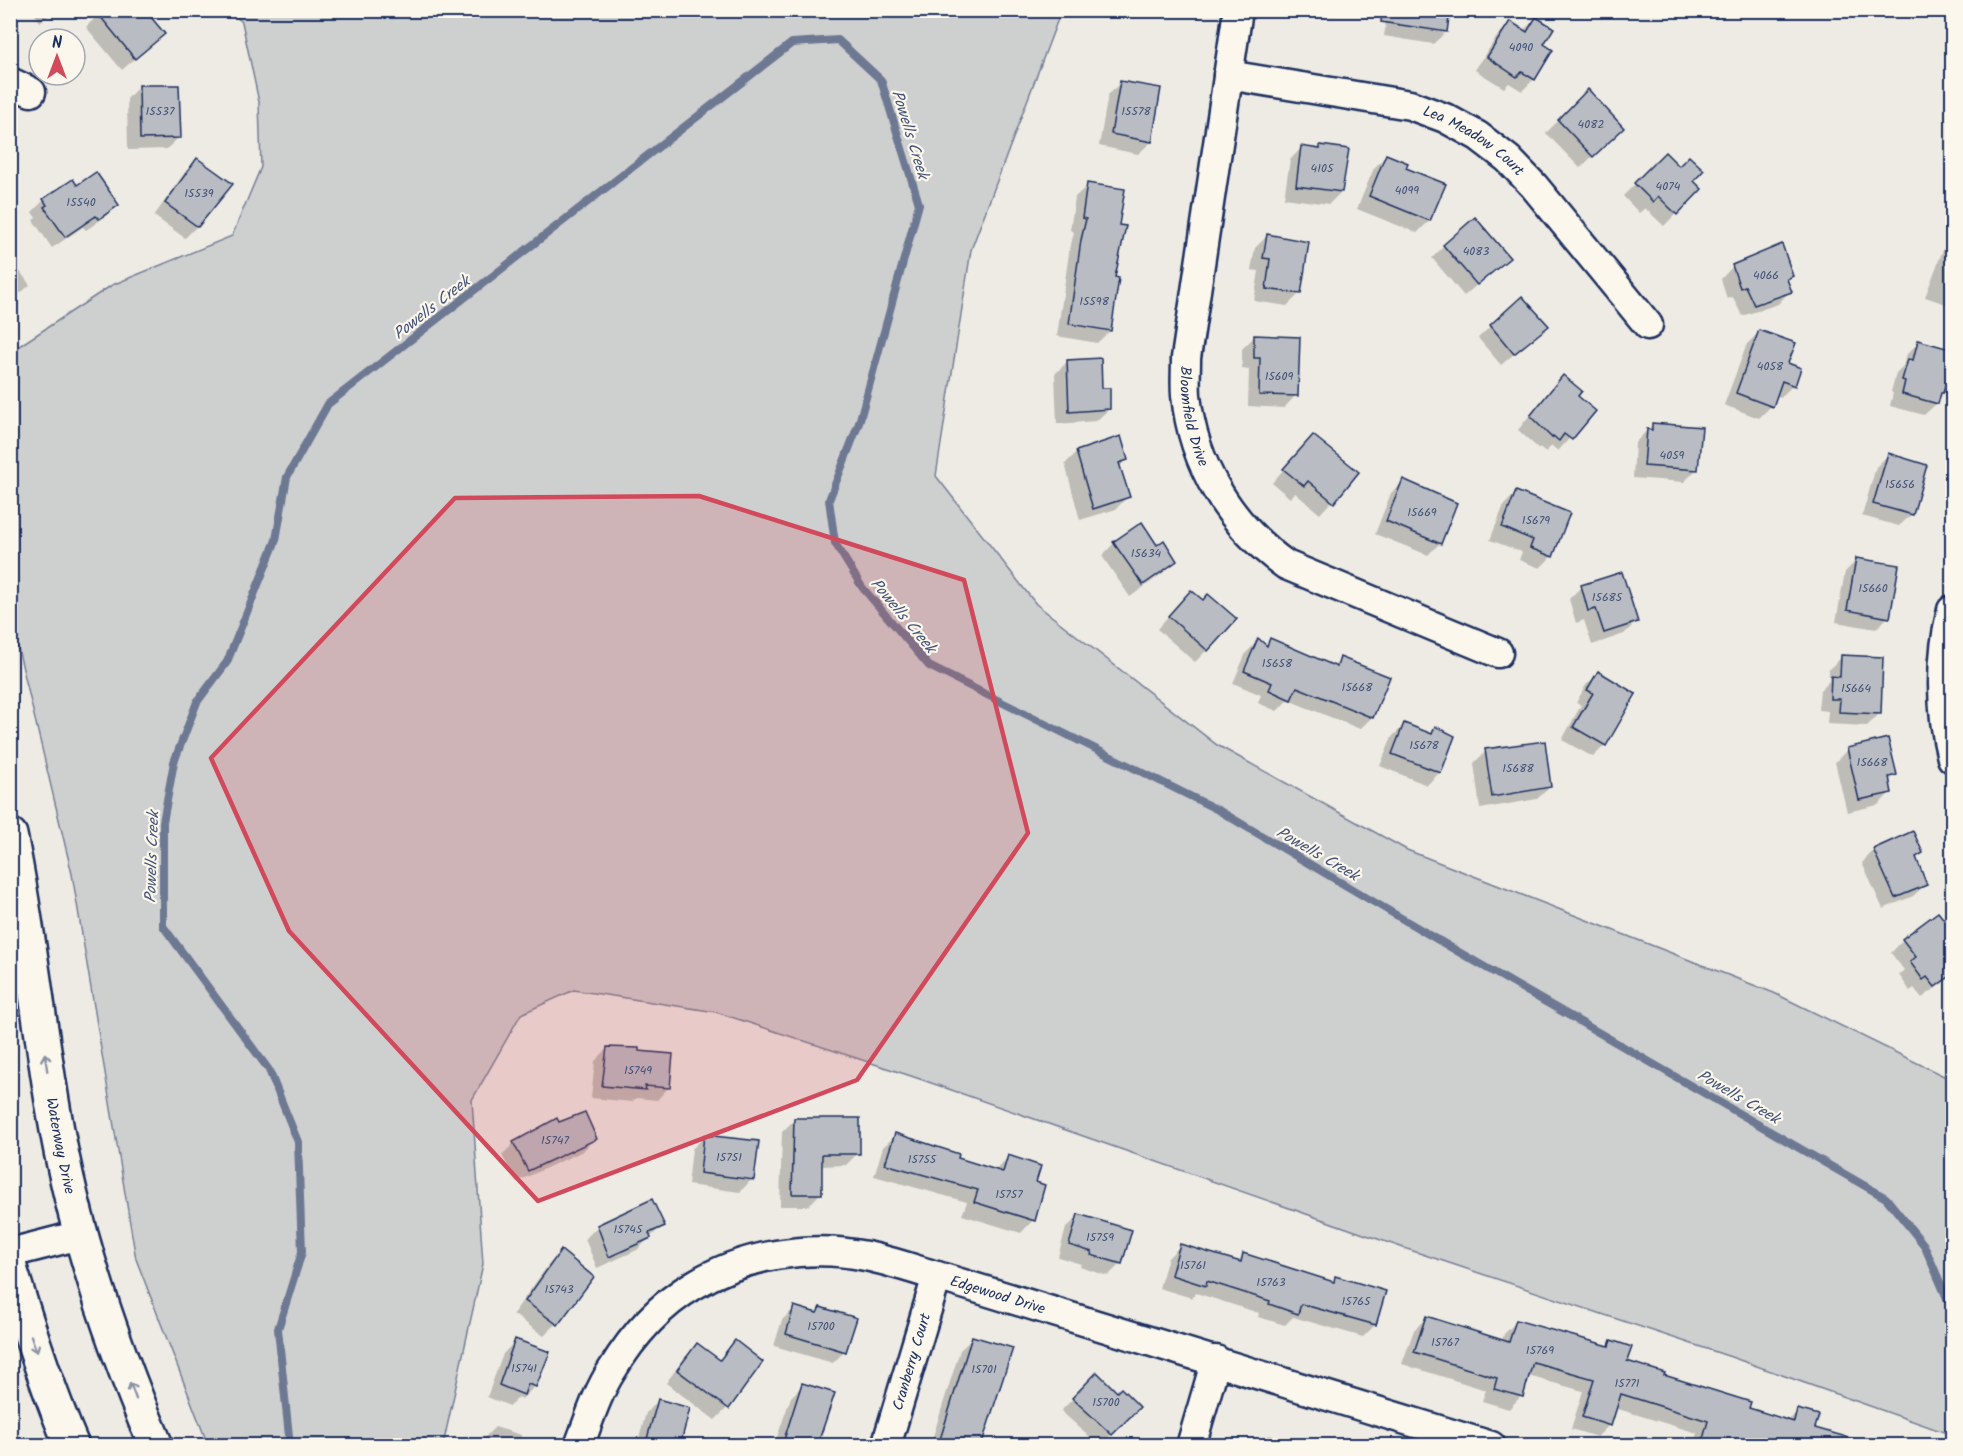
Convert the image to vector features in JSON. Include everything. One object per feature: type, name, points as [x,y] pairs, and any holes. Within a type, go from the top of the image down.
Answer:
[{"type":"main road","name":"Waterway Drive","points":[[10,835],[21,889],[54,1114],[80,1234],[96,1290],[156,1446]]},
{"type":"main road","points":[[10,1268],[28,1328],[72,1446]]},
{"type":"street","name":"Bloomfield Drive","points":[[1238,10],[1186,358],[1186,395],[1192,431],[1201,459],[1217,491],[1238,521],[1269,552],[1286,565],[1498,653]]},
{"type":"street","name":"Lea Meadow Court","points":[[1228,75],[1410,105],[1445,118],[1478,136],[1508,159],[1534,186],[1648,325]]},
{"type":"street","points":[[1953,610],[1948,626],[1944,669],[1945,712],[1953,758]]},
{"type":"street","points":[[10,1253],[80,1234]]},
{"type":"street","name":"Edgewood Drive","points":[[579,1446],[597,1399],[611,1371],[634,1338],[661,1310],[692,1286],[718,1272],[742,1263],[788,1253],[827,1251],[866,1256],[937,1276],[1491,1446]]},
{"type":"street","name":"Cranberry Court","points":[[886,1446],[937,1276]]},
{"type":"street","points":[[1191,1446],[1216,1360]]},
{"type":"highlighted area","points":[[699,496],[964,580],[1028,833],[857,1080],[538,1201],[289,931],[211,758],[455,498]]},
{"type":"shaded area","points":[[230,11],[1061,11],[971,250],[936,476],[1036,604],[1217,745],[1407,850],[1774,993],[1952,1080],[1952,1435],[1731,1357],[1398,1246],[917,1078],[716,1012],[574,990],[521,1014],[472,1100],[483,1264],[443,1445],[208,1445],[136,1259],[72,874],[11,619],[10,352],[112,285],[232,236],[261,167],[259,102],[242,22]]},
{"type":"building","points":[[95,10],[145,10],[165,34],[135,59]]},
{"type":"building","points":[[1382,10],[1450,10],[1447,32],[1381,22]]},
{"type":"building","points":[[1536,17],[1554,28],[1544,44],[1553,50],[1535,80],[1522,72],[1517,77],[1487,57],[1510,21],[1527,32]]},
{"type":"building","points":[[1120,81],[1161,88],[1152,142],[1111,134]]},
{"type":"building","points":[[139,85],[179,85],[181,138],[140,139]]},
{"type":"building","points":[[1588,89],[1624,128],[1593,157],[1558,120]]},
{"type":"building","points":[[1320,145],[1349,149],[1342,192],[1296,186],[1301,146],[1320,149]]},
{"type":"building","points":[[1665,152],[1679,166],[1689,156],[1704,170],[1694,181],[1702,189],[1677,215],[1658,196],[1653,202],[1634,183]]},
{"type":"building","points":[[1386,154],[1408,163],[1406,168],[1446,184],[1430,221],[1369,196]]},
{"type":"building","points":[[197,158],[233,184],[198,227],[165,203]]},
{"type":"building","points":[[96,172],[119,205],[99,219],[96,216],[65,237],[44,207],[47,205],[43,199],[73,179],[77,185]]},
{"type":"building","points":[[1087,183],[1125,189],[1119,225],[1126,226],[1115,277],[1119,278],[1111,331],[1069,324],[1086,219],[1082,218]]},
{"type":"building","points":[[1475,217],[1510,258],[1477,285],[1443,245]]},
{"type":"building","points":[[1267,234],[1309,242],[1301,294],[1266,289],[1270,259],[1263,258]]},
{"type":"building","points":[[1782,244],[1793,276],[1787,279],[1792,292],[1754,305],[1745,286],[1740,288],[1732,265]]},
{"type":"building","points":[[1522,296],[1549,326],[1514,354],[1490,325]]},
{"type":"building","points":[[1759,330],[1796,343],[1788,363],[1801,368],[1795,386],[1782,381],[1773,407],[1736,393]]},
{"type":"building","points":[[1254,335],[1300,337],[1298,396],[1259,395],[1260,358],[1254,358]]},
{"type":"building","points":[[1918,340],[1953,350],[1953,372],[1948,387],[1945,386],[1941,393],[1938,404],[1902,394],[1905,381],[1902,380],[1908,359],[1913,360]]},
{"type":"building","points":[[1101,358],[1102,388],[1110,388],[1110,409],[1069,412],[1067,360]]},
{"type":"building","points":[[1563,375],[1582,391],[1578,396],[1596,411],[1572,440],[1564,434],[1559,441],[1553,436],[1552,438],[1530,416]]},
{"type":"building","points":[[1652,423],[1702,427],[1698,470],[1644,466],[1647,429],[1652,430]]},
{"type":"building","points":[[1313,435],[1359,472],[1334,503],[1308,481],[1304,486],[1283,469]]},
{"type":"building","points":[[1121,436],[1128,460],[1119,463],[1130,497],[1093,509],[1076,451]]},
{"type":"building","points":[[1888,453],[1927,465],[1913,515],[1873,504]]},
{"type":"building","points":[[1403,479],[1457,503],[1441,544],[1386,521]]},
{"type":"building","points":[[1516,491],[1570,513],[1553,557],[1530,548],[1533,540],[1502,527]]},
{"type":"building","points":[[1142,522],[1157,545],[1164,540],[1177,561],[1143,585],[1113,542]]},
{"type":"building","points":[[1856,558],[1899,565],[1890,618],[1847,610]]},
{"type":"building","points":[[1622,572],[1638,622],[1604,633],[1596,609],[1588,611],[1581,585]]},
{"type":"building","points":[[1191,590],[1203,600],[1208,594],[1237,619],[1208,651],[1168,616]]},
{"type":"building","points":[[1258,638],[1267,646],[1270,638],[1337,667],[1340,657],[1390,677],[1373,718],[1297,687],[1291,700],[1269,690],[1272,683],[1244,671]]},
{"type":"building","points":[[1841,655],[1883,657],[1881,714],[1839,712],[1840,699],[1830,699],[1831,676],[1840,677]]},
{"type":"building","points":[[1598,671],[1636,694],[1606,746],[1573,727],[1593,693],[1587,690]]},
{"type":"building","points":[[1404,723],[1432,734],[1435,726],[1455,736],[1441,773],[1392,754]]},
{"type":"building","points":[[1888,738],[1897,775],[1889,777],[1892,793],[1859,800],[1847,748]]},
{"type":"building","points":[[1545,741],[1551,787],[1492,797],[1485,749]]},
{"type":"building","points":[[1913,831],[1923,853],[1916,857],[1927,885],[1895,898],[1873,849]]},
{"type":"building","points":[[1938,912],[1953,931],[1953,974],[1935,987],[1927,977],[1923,980],[1910,962],[1916,957],[1902,939]]},
{"type":"building","points":[[607,1047],[639,1048],[639,1051],[673,1054],[670,1088],[645,1086],[646,1090],[602,1086]]},
{"type":"building","points":[[585,1112],[597,1139],[528,1171],[513,1142],[557,1118],[559,1122]]},
{"type":"building","points":[[794,1118],[860,1118],[860,1154],[822,1154],[822,1194],[792,1194]]},
{"type":"building","points":[[895,1133],[959,1154],[958,1158],[1003,1172],[1008,1155],[1041,1166],[1036,1182],[1045,1185],[1035,1221],[974,1202],[978,1190],[885,1164]]},
{"type":"building","points":[[704,1135],[759,1141],[754,1180],[700,1173]]},
{"type":"building","points":[[652,1199],[665,1226],[649,1233],[651,1238],[609,1257],[597,1225]]},
{"type":"building","points":[[1078,1214],[1132,1230],[1122,1264],[1091,1255],[1092,1252],[1069,1245]]},
{"type":"building","points":[[1180,1244],[1241,1262],[1243,1253],[1334,1282],[1335,1276],[1386,1291],[1376,1325],[1301,1304],[1298,1314],[1269,1304],[1270,1301],[1207,1281],[1206,1286],[1171,1275]]},
{"type":"building","points":[[561,1250],[594,1277],[558,1325],[525,1301]]},
{"type":"building","points":[[794,1306],[817,1313],[820,1307],[857,1318],[846,1352],[786,1334]]},
{"type":"building","points":[[1426,1316],[1509,1342],[1516,1320],[1609,1346],[1611,1340],[1632,1347],[1627,1361],[1751,1402],[1749,1408],[1794,1422],[1797,1409],[1819,1415],[1815,1428],[1857,1440],[1856,1446],[1701,1446],[1708,1421],[1621,1394],[1611,1426],[1582,1417],[1594,1379],[1533,1362],[1523,1397],[1494,1389],[1497,1378],[1414,1352]]},
{"type":"building","points":[[972,1336],[1013,1348],[981,1446],[938,1446]]},
{"type":"building","points":[[515,1339],[550,1352],[536,1387],[528,1384],[524,1395],[499,1385]]},
{"type":"building","points":[[735,1340],[763,1362],[729,1409],[677,1370],[697,1343],[720,1360]]},
{"type":"building","points":[[1097,1372],[1117,1392],[1121,1388],[1140,1407],[1112,1435],[1072,1398]]},
{"type":"building","points":[[802,1383],[835,1393],[817,1446],[782,1446]]},
{"type":"building","points":[[658,1399],[690,1408],[680,1446],[645,1446]]},
{"type":"waterway","name":"Powells Creek","points":[[290,1446],[278,1329],[302,1252],[298,1142],[269,1070],[163,926],[163,822],[174,762],[197,702],[227,662],[276,540],[287,477],[328,404],[792,43],[838,40],[881,80],[919,204],[859,423],[829,500],[835,543],[862,587],[929,666],[1218,810],[1457,951],[1886,1198],[1924,1245],[1952,1310]]}]
